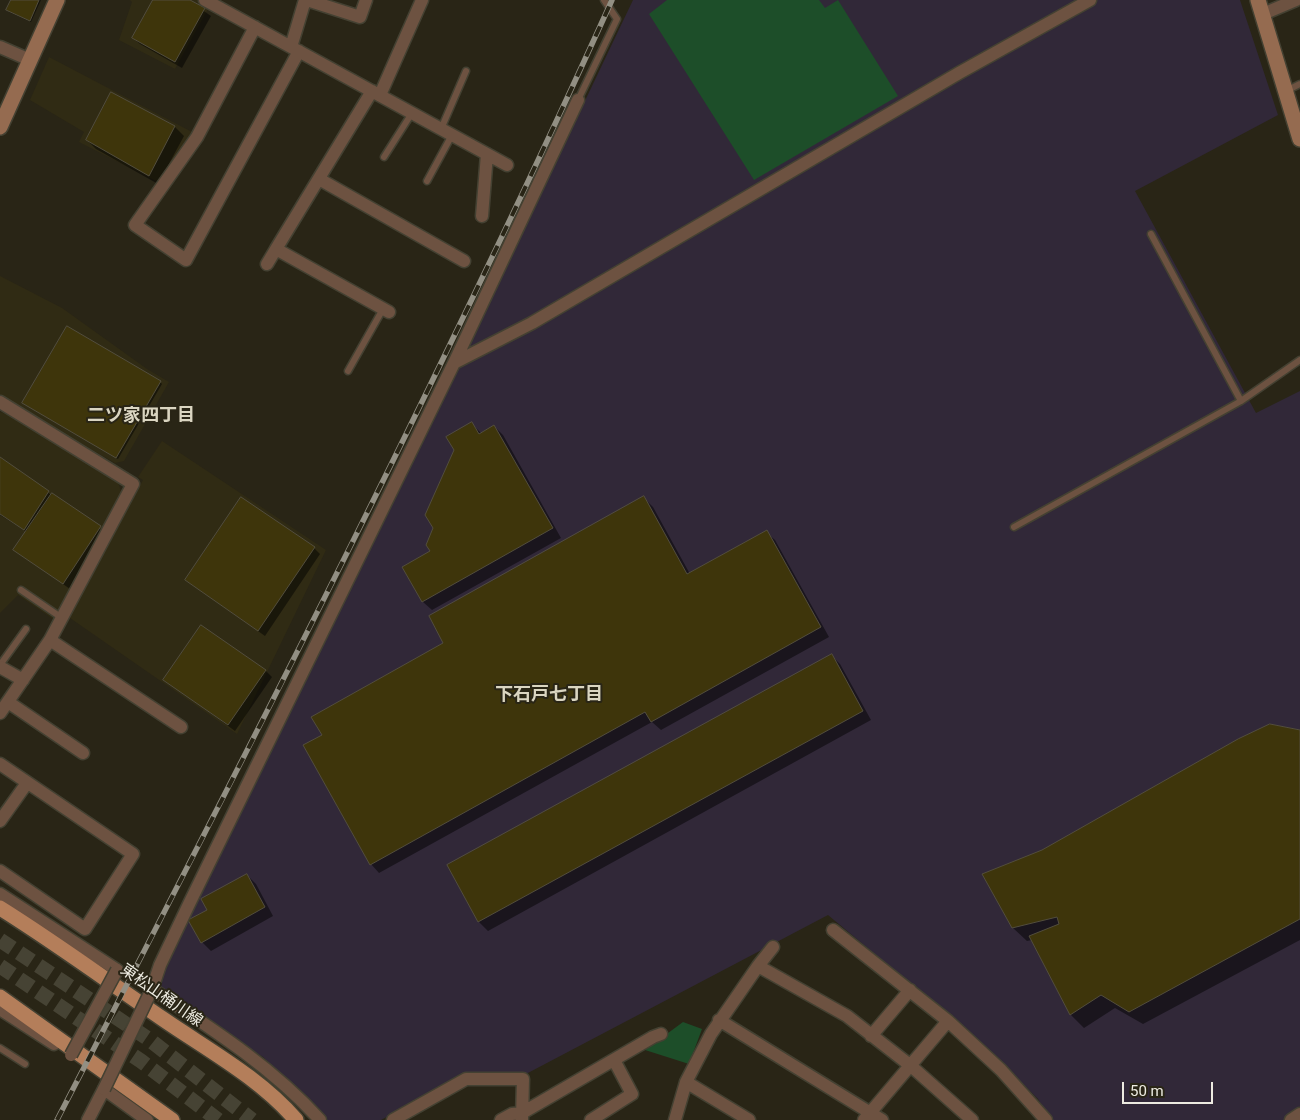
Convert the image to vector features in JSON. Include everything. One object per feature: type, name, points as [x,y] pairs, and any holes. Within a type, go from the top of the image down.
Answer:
[{"type":"main road","points":[[0,126],[57,0]]},
{"type":"main road","points":[[1260,7],[1300,138]]},
{"type":"main road","name":"東松山桶川線","points":[[0,908],[64,948],[237,1070],[284,1106],[296,1120]]},
{"type":"main road","points":[[0,997],[172,1120]]},
{"type":"street","points":[[206,0],[507,165]]},
{"type":"street","points":[[255,27],[197,137],[135,225],[186,260],[295,49],[306,0],[360,17],[366,0]]},
{"type":"street","points":[[267,264],[319,179],[376,93],[422,0]]},
{"type":"street","points":[[454,363],[532,323],[950,78],[1090,0]]},
{"type":"street","points":[[1260,7],[1296,0]]},
{"type":"street","points":[[0,48],[30,60]]},
{"type":"street","points":[[88,1120],[152,989],[160,965],[186,910],[454,363],[578,100]]},
{"type":"street","points":[[482,216],[487,154]]},
{"type":"street","points":[[319,179],[464,261]]},
{"type":"street","points":[[276,249],[386,311]]},
{"type":"street","points":[[0,402],[133,484],[50,640],[0,713]]},
{"type":"street","points":[[50,640],[181,727]]},
{"type":"street","points":[[0,666],[23,680]]},
{"type":"street","points":[[8,702],[83,753]]},
{"type":"street","points":[[0,764],[133,854],[75,943]]},
{"type":"street","points":[[0,821],[27,783]]},
{"type":"street","points":[[0,871],[85,929]]},
{"type":"street","points":[[0,894],[117,970],[71,1055],[0,1009]]},
{"type":"street","points":[[833,930],[948,1021],[1001,1070],[1046,1120]]},
{"type":"street","points":[[679,1118],[686,1082],[719,1020],[773,947]]},
{"type":"street","points":[[758,966],[847,1016],[911,1066],[972,1120]]},
{"type":"street","points":[[152,989],[206,1024],[260,1064],[298,1096],[320,1120]]},
{"type":"street","points":[[871,1036],[910,990]]},
{"type":"street","points":[[719,1020],[867,1116],[882,1120]]},
{"type":"street","points":[[867,1116],[948,1021]]},
{"type":"street","points":[[501,1120],[512,1114],[522,1116],[661,1034]]},
{"type":"street","points":[[591,1120],[632,1094],[614,1060]]},
{"type":"street","points":[[393,1120],[466,1079],[523,1080],[522,1116]]},
{"type":"street","points":[[686,1082],[749,1120]]},
{"type":"street","points":[[104,1089],[147,1120]]},
{"type":"street","points":[[1291,1120],[1300,1114]]},
{"type":"lane","points":[[578,100],[617,19],[604,0]]},
{"type":"lane","points":[[441,129],[466,71]]},
{"type":"lane","points":[[1285,92],[1300,84]]},
{"type":"lane","points":[[384,157],[412,113]]},
{"type":"lane","points":[[427,181],[452,135]]},
{"type":"lane","points":[[1152,234],[1240,401]]},
{"type":"lane","points":[[348,371],[386,311]]},
{"type":"lane","points":[[1014,527],[1240,401],[1300,360]]},
{"type":"lane","points":[[21,590],[62,618]]},
{"type":"lane","points":[[0,666],[26,629]]},
{"type":"lane","points":[[0,1048],[25,1064]]},
{"type":"shaded area","points":[[130,0],[197,0],[209,7],[175,69],[119,40],[132,2]]},
{"type":"shaded area","points":[[633,0],[1240,0],[1278,115],[1135,191],[1256,413],[1300,391],[1300,1110],[1286,1120],[1050,1120],[1038,1099],[980,1042],[828,915],[526,1074],[464,1075],[381,1120],[321,1120],[311,1105],[263,1057],[152,989],[451,382]]},
{"type":"shaded area","points":[[49,57],[192,132],[158,182],[79,142],[84,132],[30,100]]},
{"type":"shaded area","points":[[0,276],[62,308],[147,369],[169,382],[124,461],[115,463],[0,398]]},
{"type":"shaded area","points":[[0,412],[13,416],[118,481],[121,492],[59,610],[56,621],[18,595],[0,613]]},
{"type":"shaded area","points":[[162,441],[326,550],[237,734],[70,618],[143,480],[138,477]]},
{"type":"green space","points":[[667,0],[819,0],[825,8],[838,0],[898,96],[754,180],[649,14]]},
{"type":"green space","points":[[683,1022],[702,1029],[689,1064],[645,1050]]},
{"type":"building","points":[[11,0],[39,0],[30,21],[6,10]]},
{"type":"building","points":[[153,0],[190,0],[205,8],[175,62],[132,38]]},
{"type":"building","points":[[111,92],[175,126],[149,176],[86,140]]},
{"type":"building","points":[[67,326],[161,381],[116,458],[22,403]]},
{"type":"building","points":[[472,422],[479,434],[494,425],[553,528],[422,602],[402,567],[430,551],[426,545],[433,528],[425,515],[454,450],[446,437]]},
{"type":"building","points":[[0,457],[49,491],[24,530],[0,514]]},
{"type":"building","points":[[52,493],[101,526],[63,584],[13,550]]},
{"type":"building","points":[[644,496],[687,574],[767,530],[821,627],[651,722],[645,712],[370,865],[303,745],[322,735],[311,717],[443,643],[429,616]]},
{"type":"building","points":[[241,497],[315,547],[258,631],[185,580]]},
{"type":"building","points":[[201,625],[266,670],[228,725],[163,680]]},
{"type":"building","points":[[832,654],[863,711],[478,922],[447,865]]},
{"type":"building","points":[[1270,724],[1300,730],[1300,919],[1129,1012],[1101,995],[1070,1015],[1029,936],[1059,924],[1057,917],[1012,928],[982,874],[1042,850],[1238,739]]},
{"type":"building","points":[[247,874],[265,907],[201,943],[188,920],[207,910],[201,899]]},
{"type":"tunnel","points":[[0,940],[150,1040],[252,1120]]},
{"type":"tunnel","points":[[0,966],[141,1061],[218,1120]]},
{"type":"railway","points":[[57,1120],[342,564],[480,283],[612,0]]},
{"type":"district","name":"二ツ家四丁目","points":[[141,416]]},
{"type":"district","name":"下石戸七丁目","points":[[549,695]]}]
